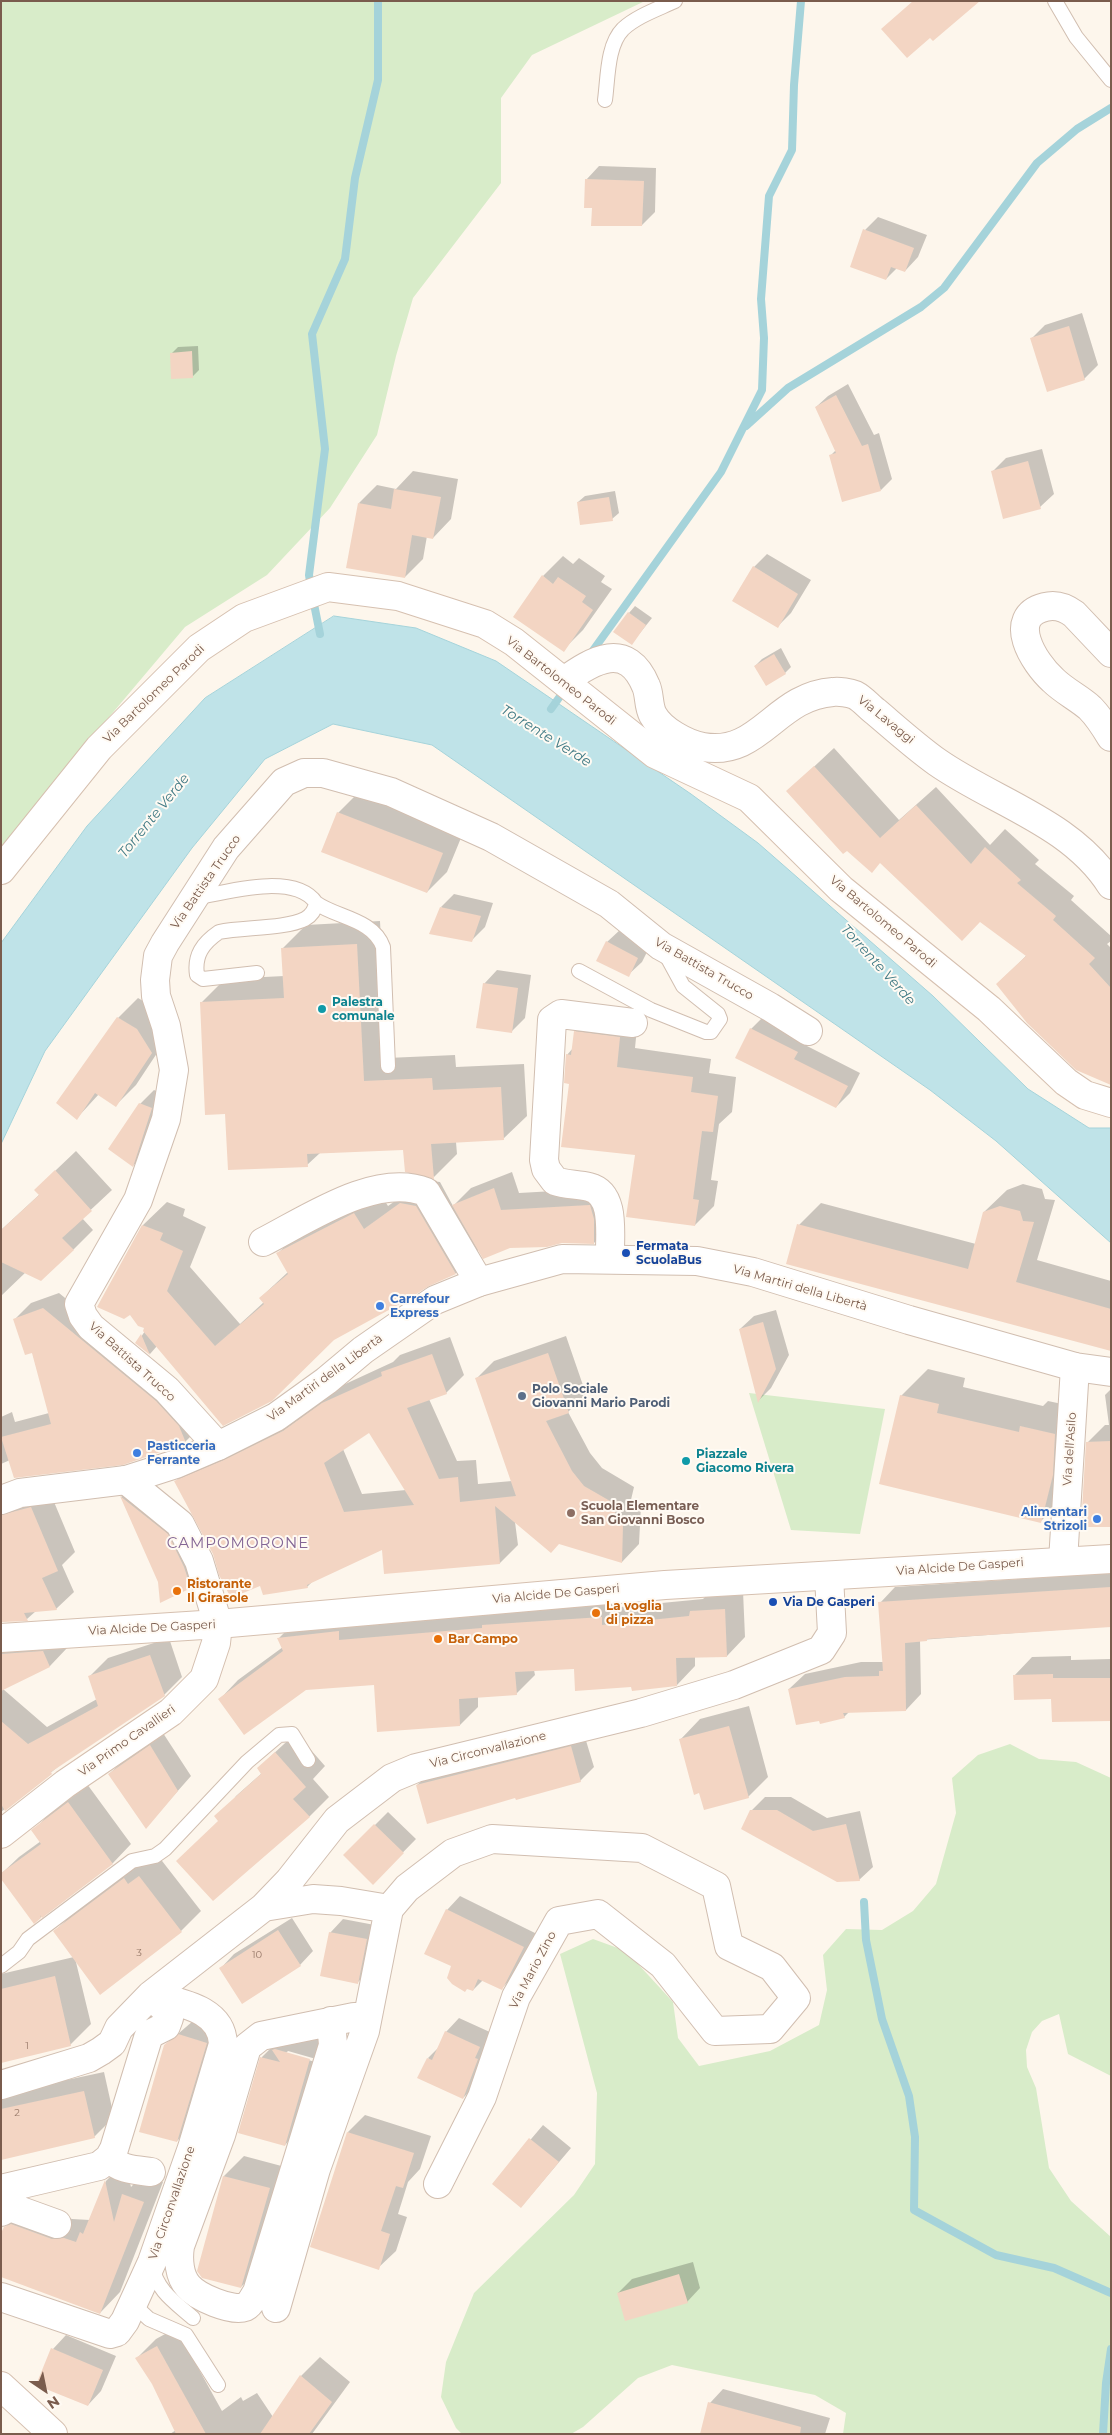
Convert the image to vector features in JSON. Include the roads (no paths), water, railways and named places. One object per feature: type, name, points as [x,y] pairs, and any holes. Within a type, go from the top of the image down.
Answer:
[{"type":"street","name":"Via Bartolomeo Parodi","points":[[1,870],[99,748],[199,648],[244,618],[285,601],[328,587],[398,596],[485,624],[514,642],[655,754],[749,798],[841,889],[990,1009],[1066,1082],[1084,1095],[1111,1103]]},
{"type":"street","points":[[1111,653],[1067,609],[1050,606],[1044,607],[1036,610],[1027,620],[1024,633],[1025,640],[1040,665],[1052,680],[1090,709],[1111,737]]},
{"type":"street","name":"Via Lavaggi","points":[[564,681],[587,665],[599,660],[612,657],[624,659],[642,676],[648,688],[653,715],[658,721],[676,736],[702,747],[726,748],[745,742],[794,703],[814,694],[836,692],[855,695],[937,762],[1046,824],[1102,872],[1111,885]]},
{"type":"street","name":"Via Battista Trucco","points":[[218,1446],[167,1390],[91,1327],[83,1316],[79,1304],[138,1200],[166,1120],[174,1070],[166,1026],[156,996],[156,969],[165,943],[226,848],[284,782],[304,773],[324,773],[391,792],[491,837],[609,904],[661,946],[770,1006],[808,1031]]},
{"type":"street","points":[[610,1259],[608,1203],[602,1194],[589,1187],[555,1181],[546,1169],[545,1123],[552,1020],[561,1014],[633,1023]]},
{"type":"street","points":[[264,1242],[350,1198],[395,1186],[407,1186],[426,1192],[479,1282]]},
{"type":"street","name":"Via Martiri della Libertà","points":[[1,1500],[20,1493],[126,1480],[176,1464],[218,1446],[276,1417],[326,1381],[363,1350],[434,1300],[479,1282],[562,1259],[697,1261],[753,1272],[909,1320],[1075,1367],[1111,1372]]},
{"type":"street","name":"Via dell'Asilo","points":[[1063,1560],[1075,1367]]},
{"type":"street","points":[[126,1480],[180,1524],[199,1561],[218,1624]]},
{"type":"street","name":"Via Alcide De Gasperi","points":[[1,1638],[148,1627],[218,1624],[665,1584],[829,1576],[1063,1560],[1111,1559]]},
{"type":"street","name":"Via Circonvallazione","points":[[1,2085],[89,2058],[112,2043],[119,2028],[151,1995],[264,1907],[289,1881],[337,1820],[392,1778],[416,1768],[641,1713],[734,1685],[821,1650],[832,1633],[829,1576]]},
{"type":"street","name":"Via Primo Cavallieri","points":[[1,1834],[65,1784],[171,1712],[204,1679],[216,1643],[218,1624]]},
{"type":"street","name":"Via Mario Zino","points":[[276,2308],[316,2169],[352,2073],[367,2018],[389,1909],[407,1888],[440,1862],[471,1846],[492,1839],[642,1848],[716,1886],[729,1946],[772,1967],[796,1998],[770,2029],[715,2031],[663,1965],[598,1914],[559,1922],[516,1997],[482,2097],[438,2184]]},
{"type":"street","points":[[264,1907],[313,1899],[341,1901],[389,1909]]},
{"type":"street","points":[[1,2189],[83,2171],[99,2166],[110,2158],[148,2038],[152,2033],[166,2026],[168,2018],[164,2008],[151,1995]]},
{"type":"street","name":"Via Circonvallazione","points":[[1,2297],[110,2334],[118,2332],[122,2328],[152,2262],[192,2148],[223,2044],[223,2034],[216,2020],[191,2007],[151,1995]]},
{"type":"street","points":[[331,2021],[333,2044],[256,2292],[251,2302],[243,2307],[223,2305],[200,2296],[188,2286],[178,2258],[180,2246],[221,2135],[247,2047],[260,2036],[354,2016],[367,2018]]},
{"type":"street","points":[[110,2158],[115,2164],[122,2167],[151,2172]]},
{"type":"street","points":[[1,2212],[10,2207],[57,2224]]},
{"type":"street","points":[[1,2386],[53,2434]]},
{"type":"lane","points":[[605,100],[610,60],[616,41],[623,29],[637,19],[675,1]]},
{"type":"lane","points":[[1055,1],[1076,37],[1111,80]]},
{"type":"lane","points":[[194,898],[247,888],[291,887],[306,893],[316,903],[330,912],[349,917],[380,940],[383,947],[388,1066]]},
{"type":"lane","points":[[257,973],[203,979],[197,975],[197,956],[211,937],[219,932],[296,922],[312,914],[316,903]]},
{"type":"lane","points":[[579,971],[651,1010],[706,1032],[711,1032],[720,1019],[718,1014],[683,986],[661,946]]},
{"type":"lane","points":[[1,1966],[19,1952],[28,1939],[132,1861],[155,1856],[165,1849],[247,1762],[279,1735],[292,1734],[308,1760]]},
{"type":"lane","points":[[152,2262],[157,2284],[164,2294],[193,2318]]},
{"type":"lane","points":[[133,2304],[149,2319],[186,2335],[218,2385]]},
{"type":"water","name":"Torrente Verde","points":[[334,616],[416,628],[496,661],[691,794],[758,843],[933,996],[1028,1089],[1089,1128],[1111,1128],[1111,1243],[996,1141],[930,1090],[432,745],[333,724],[265,759],[192,848],[45,1051],[1,1144],[1,943],[87,826],[205,698]]},
{"type":"waterway","points":[[311,587],[309,575],[325,449],[312,334],[345,259],[355,178],[378,80],[378,1]]},
{"type":"waterway","points":[[589,656],[721,472],[762,390],[764,338],[761,299],[769,196],[792,150],[794,85],[801,1]]},
{"type":"waterway","points":[[746,426],[788,388],[921,307],[944,288],[1037,163],[1077,129],[1111,108]]},
{"type":"waterway","points":[[313,599],[320,634]]},
{"type":"waterway","points":[[551,709],[566,688]]},
{"type":"waterway","points":[[864,1902],[866,1940],[882,2019],[909,2096],[915,2137],[914,2210],[996,2255],[1054,2268],[1111,2293]]},
{"type":"waterway","points":[[1103,2434],[1106,2383],[1111,2349]]},
{"type":"place","name":"Palestra comunale","points":[[322,1009]]},
{"type":"place","name":"Fermata ScuolaBus","points":[[626,1253]]},
{"type":"place","name":"Carrefour Express","points":[[380,1306]]},
{"type":"place","name":"Polo Sociale Giovanni Mario Parodi","points":[[522,1396]]},
{"type":"place","name":"Pasticceria Ferrante","points":[[137,1453]]},
{"type":"place","name":"Piazzale Giacomo Rivera","points":[[686,1461]]},
{"type":"place","name":"Scuola Elementare San Giovanni Bosco","points":[[571,1513]]},
{"type":"place","name":"Alimentari Strizoli","points":[[1097,1519]]},
{"type":"place","name":"Ristorante Il Girasole","points":[[177,1591]]},
{"type":"place","name":"Via De Gasperi","points":[[773,1602]]},
{"type":"place","name":"La voglia di pizza","points":[[596,1613]]},
{"type":"place","name":"Bar Campo","points":[[438,1639]]},
{"type":"district","name":"CAMPOMORONE","points":[[238,1544]]}]
